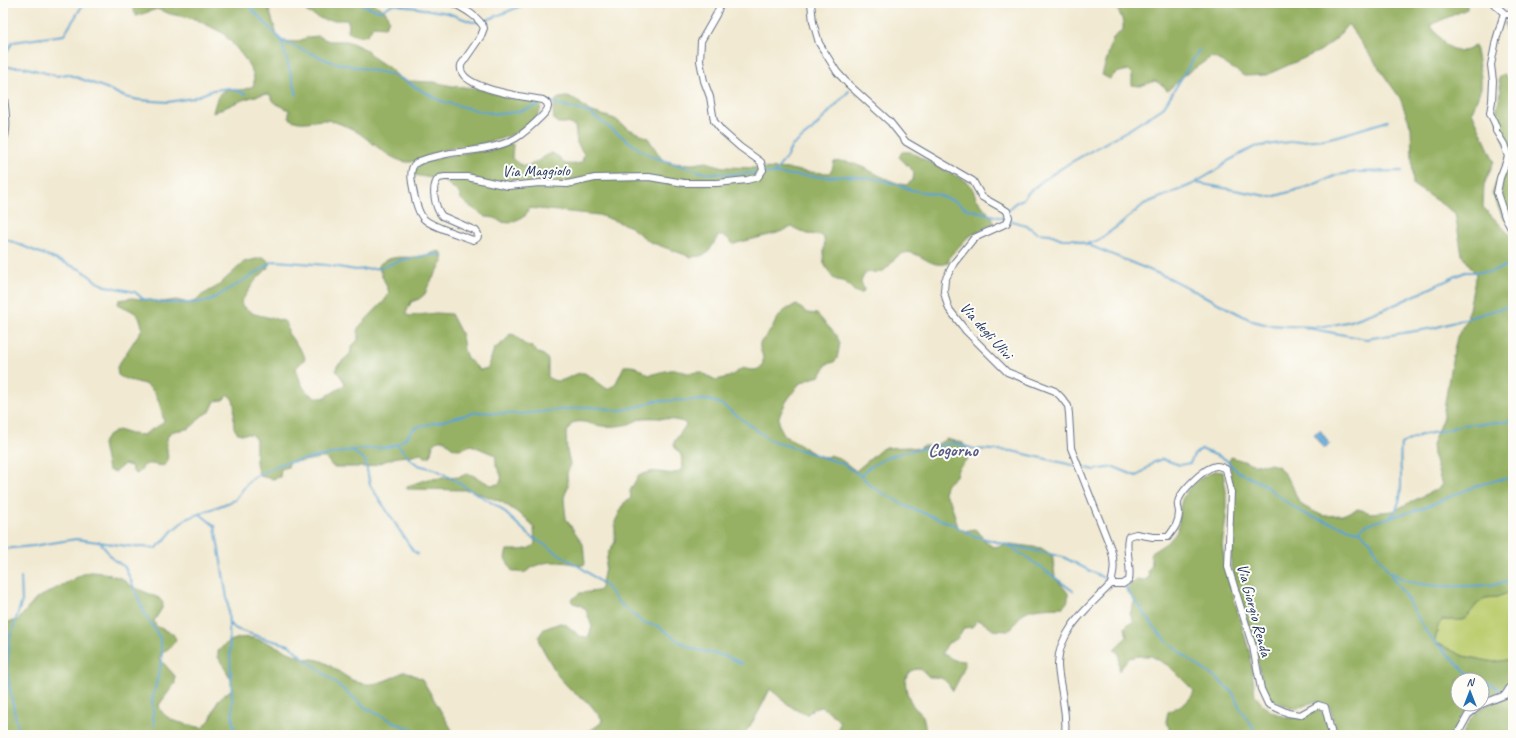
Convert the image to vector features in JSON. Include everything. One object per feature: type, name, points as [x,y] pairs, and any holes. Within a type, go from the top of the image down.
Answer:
[{"type":"street","name":"Via Maggiolo","points":[[453,3],[468,12],[482,24],[484,28],[481,36],[461,65],[462,74],[469,80],[479,85],[508,95],[543,100],[547,102],[548,106],[547,110],[542,116],[515,139],[489,148],[442,155],[417,162],[414,165],[411,180],[419,211],[423,218],[430,224],[473,240],[478,237],[478,233],[476,231],[442,216],[439,212],[436,206],[434,187],[439,178],[467,177],[508,186],[540,183],[567,184],[595,178],[649,177],[684,183],[717,183],[747,180],[758,177],[763,170],[761,162],[740,147],[722,131],[714,120],[710,97],[704,81],[700,61],[701,41],[721,3]]},
{"type":"street","name":"Via degli Ulivi","points":[[811,3],[813,22],[819,43],[838,72],[848,84],[890,122],[906,142],[915,149],[973,181],[982,197],[1007,211],[1009,218],[1007,223],[974,238],[954,263],[945,280],[944,291],[946,300],[949,309],[966,331],[1007,372],[1055,391],[1068,406],[1071,448],[1114,560],[1114,572],[1111,584]]},
{"type":"street","points":[[1493,3],[1509,15],[1496,40],[1491,65],[1493,81],[1490,113],[1496,126],[1496,131],[1504,144],[1508,157],[1500,178],[1497,194],[1505,217],[1513,232]]},
{"type":"street","points":[[3,89],[6,128],[5,139],[3,140]]},
{"type":"street","name":"Via Giorgio Renda","points":[[1111,584],[1125,583],[1130,578],[1130,559],[1127,540],[1129,536],[1136,534],[1153,537],[1168,537],[1177,526],[1179,512],[1178,502],[1186,487],[1214,466],[1219,466],[1226,469],[1231,492],[1228,567],[1253,647],[1261,689],[1268,704],[1288,713],[1300,715],[1318,705],[1325,707],[1332,735]]},
{"type":"street","points":[[1066,735],[1064,702],[1058,664],[1059,650],[1063,640],[1075,622],[1111,584]]},
{"type":"street","points":[[1457,735],[1468,715],[1482,704],[1505,695],[1513,683]]},
{"type":"green space","points":[[131,3],[267,3],[277,35],[283,41],[296,42],[309,37],[318,36],[329,41],[347,41],[363,48],[406,81],[434,82],[452,86],[475,88],[514,99],[540,103],[540,110],[539,113],[525,127],[515,133],[494,141],[448,149],[411,162],[396,159],[357,132],[338,123],[325,120],[297,122],[289,118],[289,110],[275,103],[269,94],[248,98],[213,113],[219,94],[223,91],[245,89],[253,86],[253,73],[244,58],[223,33],[195,19],[170,14],[157,9],[136,16]]},
{"type":"green space","points":[[299,3],[373,3],[386,12],[389,20],[385,27],[373,26],[368,34],[358,36],[348,32],[349,24],[347,20],[324,20],[307,12]]},
{"type":"green space","points":[[1112,3],[1465,3],[1467,5],[1467,9],[1430,25],[1445,45],[1460,52],[1475,46],[1481,77],[1481,88],[1472,112],[1494,161],[1484,185],[1483,207],[1513,237],[1513,595],[1508,593],[1497,597],[1485,598],[1478,603],[1466,618],[1462,620],[1442,620],[1438,626],[1435,642],[1463,656],[1494,662],[1513,659],[1513,669],[1509,682],[1506,686],[1490,696],[1490,672],[1450,672],[1450,712],[1465,712],[1453,735],[1336,735],[1330,707],[1316,701],[1298,708],[1290,708],[1270,698],[1264,689],[1254,645],[1231,567],[1233,488],[1229,461],[1231,457],[1256,465],[1270,464],[1278,466],[1291,483],[1298,500],[1303,506],[1323,516],[1342,515],[1358,509],[1371,513],[1393,511],[1442,485],[1433,454],[1432,445],[1443,417],[1450,370],[1457,337],[1467,319],[1476,274],[1462,255],[1455,213],[1413,185],[1411,127],[1400,98],[1348,24],[1335,40],[1320,51],[1266,75],[1245,76],[1219,60],[1211,57],[1185,75],[1167,91],[1164,86],[1155,81],[1140,86],[1132,85],[1132,74],[1128,70],[1116,73],[1110,79],[1102,75],[1113,38],[1123,30],[1123,22],[1117,9]]},
{"type":"green space","points":[[1504,22],[1513,23],[1513,56]]},
{"type":"green space","points":[[1504,74],[1513,87],[1513,226],[1503,218],[1492,193],[1500,175],[1511,161],[1498,123],[1497,107],[1501,92],[1499,79],[1500,76]]},
{"type":"green space","points":[[567,97],[575,99],[589,111],[615,119],[627,128],[648,138],[661,158],[667,163],[694,164],[706,162],[724,167],[790,169],[806,172],[829,173],[832,170],[834,162],[843,161],[852,163],[889,180],[907,185],[913,180],[914,172],[899,157],[902,152],[910,152],[964,180],[972,187],[976,198],[993,219],[994,223],[968,237],[950,256],[948,263],[936,264],[915,254],[909,253],[900,255],[883,271],[868,272],[863,277],[861,282],[864,289],[863,293],[859,293],[854,291],[845,282],[833,278],[825,266],[823,258],[824,238],[821,235],[807,234],[792,227],[777,233],[733,244],[725,237],[718,236],[708,253],[691,257],[650,242],[629,226],[599,215],[529,208],[525,216],[510,223],[501,222],[495,218],[486,217],[465,203],[461,199],[459,193],[443,180],[414,175],[416,169],[421,163],[442,157],[470,152],[490,151],[513,144],[512,158],[517,163],[522,165],[532,164],[552,153],[559,157],[563,163],[577,164],[582,162],[584,154],[577,143],[575,126],[567,123],[558,123],[554,120],[553,111],[556,100]]},
{"type":"green space","points":[[438,251],[442,253],[443,262],[428,286],[425,294],[419,299],[411,302],[406,313],[409,316],[436,313],[451,314],[462,335],[464,350],[467,358],[480,370],[488,368],[494,349],[505,341],[510,334],[515,335],[524,344],[532,347],[538,353],[544,355],[548,360],[548,377],[557,381],[579,373],[584,373],[607,389],[615,385],[624,366],[638,368],[649,375],[670,370],[679,370],[687,373],[700,372],[716,380],[729,377],[743,368],[756,370],[761,366],[763,359],[760,343],[780,315],[787,309],[797,305],[807,313],[817,314],[836,335],[840,343],[837,359],[834,362],[827,364],[820,376],[799,384],[786,402],[779,417],[779,425],[785,436],[818,456],[827,457],[830,455],[839,458],[856,471],[883,448],[910,447],[919,449],[922,446],[935,446],[946,439],[963,443],[969,454],[968,457],[960,466],[956,476],[947,484],[944,492],[951,503],[958,527],[965,531],[974,529],[978,531],[986,542],[993,547],[1010,544],[1041,548],[1052,555],[1055,577],[1068,593],[1068,601],[1063,607],[1040,608],[1024,613],[1008,631],[993,630],[981,621],[977,621],[972,627],[964,628],[954,641],[948,643],[942,653],[954,660],[965,661],[962,673],[953,691],[944,680],[941,678],[929,677],[921,669],[914,670],[909,673],[906,677],[906,689],[914,707],[923,716],[926,735],[836,735],[840,723],[830,712],[821,707],[813,709],[808,714],[803,713],[793,708],[770,689],[755,718],[743,735],[574,735],[591,730],[601,723],[602,719],[589,703],[573,692],[558,676],[540,644],[539,636],[544,629],[560,623],[565,624],[580,636],[588,638],[592,627],[586,610],[580,605],[573,603],[571,600],[580,593],[598,591],[601,588],[608,553],[615,542],[615,522],[624,503],[631,498],[630,491],[638,476],[648,472],[676,473],[683,467],[681,455],[674,446],[674,442],[686,425],[684,422],[664,418],[642,418],[629,424],[616,426],[602,426],[583,422],[572,423],[566,434],[567,451],[570,464],[567,474],[568,486],[564,498],[566,519],[583,544],[585,564],[579,565],[562,562],[550,562],[535,566],[524,573],[512,571],[505,558],[507,550],[526,549],[535,544],[534,528],[527,519],[502,502],[470,490],[407,489],[407,486],[428,479],[459,477],[467,474],[491,485],[499,484],[501,481],[501,476],[496,465],[495,455],[471,445],[457,449],[451,447],[445,440],[438,440],[433,445],[430,457],[425,457],[420,453],[397,457],[368,467],[333,467],[326,458],[292,462],[289,463],[288,467],[281,469],[280,477],[272,479],[260,476],[258,472],[256,440],[251,434],[240,434],[235,430],[234,403],[228,395],[223,400],[215,401],[210,412],[203,415],[192,426],[187,429],[173,431],[169,434],[167,438],[168,459],[166,464],[161,466],[147,464],[137,474],[134,473],[131,466],[124,464],[115,472],[108,470],[103,444],[107,437],[118,430],[131,434],[144,435],[164,421],[155,393],[147,385],[118,375],[117,367],[142,329],[140,319],[137,315],[118,304],[119,300],[132,298],[163,302],[176,300],[188,303],[196,301],[202,295],[218,286],[244,262],[264,257],[270,263],[268,268],[255,281],[241,302],[242,306],[254,314],[284,321],[287,324],[288,333],[304,355],[305,359],[296,368],[299,379],[304,389],[312,395],[323,398],[342,387],[345,383],[336,370],[337,366],[350,354],[352,346],[358,340],[358,328],[385,300],[389,292],[378,266],[389,259],[400,257],[417,257]]},
{"type":"green space","points":[[1215,471],[1223,472],[1226,491],[1226,519],[1222,545],[1226,571],[1250,654],[1255,695],[1261,703],[1272,712],[1288,718],[1301,717],[1319,709],[1325,715],[1329,735],[1170,735],[1166,721],[1168,712],[1187,701],[1194,691],[1169,666],[1151,656],[1129,658],[1119,671],[1119,653],[1114,649],[1127,637],[1125,628],[1128,624],[1134,622],[1130,614],[1135,600],[1127,593],[1126,588],[1137,580],[1142,581],[1149,578],[1148,571],[1152,565],[1151,553],[1175,535],[1179,523],[1181,502],[1187,490],[1197,481]]},
{"type":"green space","points":[[85,573],[104,573],[121,578],[131,586],[159,598],[163,603],[162,608],[154,621],[156,626],[173,634],[176,639],[173,645],[159,658],[175,676],[175,683],[159,705],[161,711],[170,719],[202,728],[210,720],[218,700],[232,689],[231,679],[218,657],[218,651],[228,643],[238,638],[248,638],[258,639],[269,643],[303,658],[322,661],[347,677],[364,684],[374,684],[405,671],[422,679],[452,730],[457,735],[3,735],[3,623],[18,620],[36,599]]},
{"type":"green space","points":[[1508,593],[1513,595],[1511,628],[1513,659],[1494,662],[1463,656],[1435,642],[1438,626],[1442,620],[1462,620],[1466,618],[1478,603],[1485,598],[1497,597]]},
{"type":"green space","points":[[1513,689],[1513,735],[1462,735],[1468,722],[1475,713],[1490,712],[1490,704]]},
{"type":"water","points":[[1320,430],[1330,444],[1324,448],[1314,434]]},
{"type":"waterway","points":[[3,58],[13,42],[64,35],[84,3]]},
{"type":"waterway","points":[[246,3],[281,40],[332,62],[394,75],[441,101],[479,111],[498,114],[516,112],[536,106],[542,102]]},
{"type":"waterway","points":[[358,3],[379,11],[390,5],[395,5],[448,13],[472,22],[487,20],[528,3]]},
{"type":"waterway","points":[[281,40],[297,95]]},
{"type":"waterway","points":[[1002,218],[1015,203],[1023,199],[1042,181],[1163,108],[1199,50]]},
{"type":"waterway","points":[[3,67],[23,67],[57,76],[67,74],[106,88],[125,97],[139,100],[168,102],[193,98],[213,90],[229,88],[246,94]]},
{"type":"waterway","points":[[774,173],[786,158],[792,146],[812,130],[849,91]]},
{"type":"waterway","points":[[548,101],[590,113],[639,149],[653,157],[705,173],[758,173]]},
{"type":"waterway","points":[[1086,244],[1097,241],[1122,223],[1144,204],[1191,185],[1217,170],[1228,161],[1254,147],[1325,139],[1388,121]]},
{"type":"waterway","points":[[1197,183],[1272,197],[1310,186],[1337,175],[1357,172],[1402,171]]},
{"type":"waterway","points":[[762,173],[823,177],[850,176],[878,179],[911,190],[935,194],[956,202],[965,208],[1029,227],[1037,233],[1050,234],[1062,239],[1074,239],[1169,278],[1253,321],[1268,325],[1316,327],[1351,321],[1392,306],[1465,272],[1489,272],[1513,264]]},
{"type":"waterway","points":[[3,238],[82,270],[97,282],[106,286],[135,292],[143,299],[165,303],[192,303],[209,301],[264,268],[269,263],[276,261],[326,265],[356,270],[379,268],[402,260],[428,255],[442,255]]},
{"type":"waterway","points":[[1307,328],[1366,339],[1434,328],[1513,305]]},
{"type":"waterway","points":[[3,549],[76,539],[127,546],[156,548],[186,519],[235,500],[249,481],[281,464],[351,450],[388,447],[405,439],[414,428],[477,412],[520,414],[587,407],[618,411],[645,405],[653,401],[708,400],[721,404],[770,440],[843,464],[861,476],[872,487],[908,507],[952,524],[971,535],[1063,557],[1110,581]]},
{"type":"waterway","points":[[1390,518],[1396,511],[1401,493],[1401,444],[1421,435],[1447,430],[1461,425],[1513,421]]},
{"type":"waterway","points":[[861,476],[868,468],[886,458],[904,452],[954,443],[975,449],[1012,451],[1076,466]]},
{"type":"waterway","points":[[397,444],[410,459],[418,465],[437,470],[499,507],[529,535],[583,569],[606,586],[618,602],[643,623],[658,626],[680,642],[694,649],[725,656],[743,664]]},
{"type":"waterway","points":[[1080,466],[1094,470],[1114,467],[1136,476],[1154,462],[1162,459],[1180,465],[1190,463],[1194,455],[1201,449],[1225,459],[1237,471],[1263,484],[1293,507],[1309,516],[1360,532],[1371,542],[1376,553],[1407,599],[1429,636],[1466,672],[1513,696]]},
{"type":"waterway","points":[[351,450],[365,460],[370,485],[413,551],[418,554]]},
{"type":"waterway","points":[[1360,532],[1362,527],[1368,524],[1423,508],[1476,486],[1497,480],[1513,478]]},
{"type":"waterway","points":[[200,514],[215,526],[228,604],[233,723],[237,735]]},
{"type":"waterway","points":[[99,541],[114,560],[125,567],[145,614],[160,638],[162,659],[152,701],[154,725]]},
{"type":"waterway","points":[[1010,547],[1073,591]]},
{"type":"waterway","points":[[1391,572],[1408,581],[1432,585],[1475,586],[1513,581]]},
{"type":"waterway","points":[[21,577],[22,601],[10,637],[7,670],[12,701],[21,735]]},
{"type":"waterway","points":[[1124,586],[1158,632],[1168,642],[1191,661],[1219,680],[1233,693],[1241,710],[1259,735]]},
{"type":"waterway","points":[[229,623],[236,629],[289,645],[366,708],[398,724],[426,735]]},
{"type":"district","name":"Cogorno","points":[[953,450]]}]
